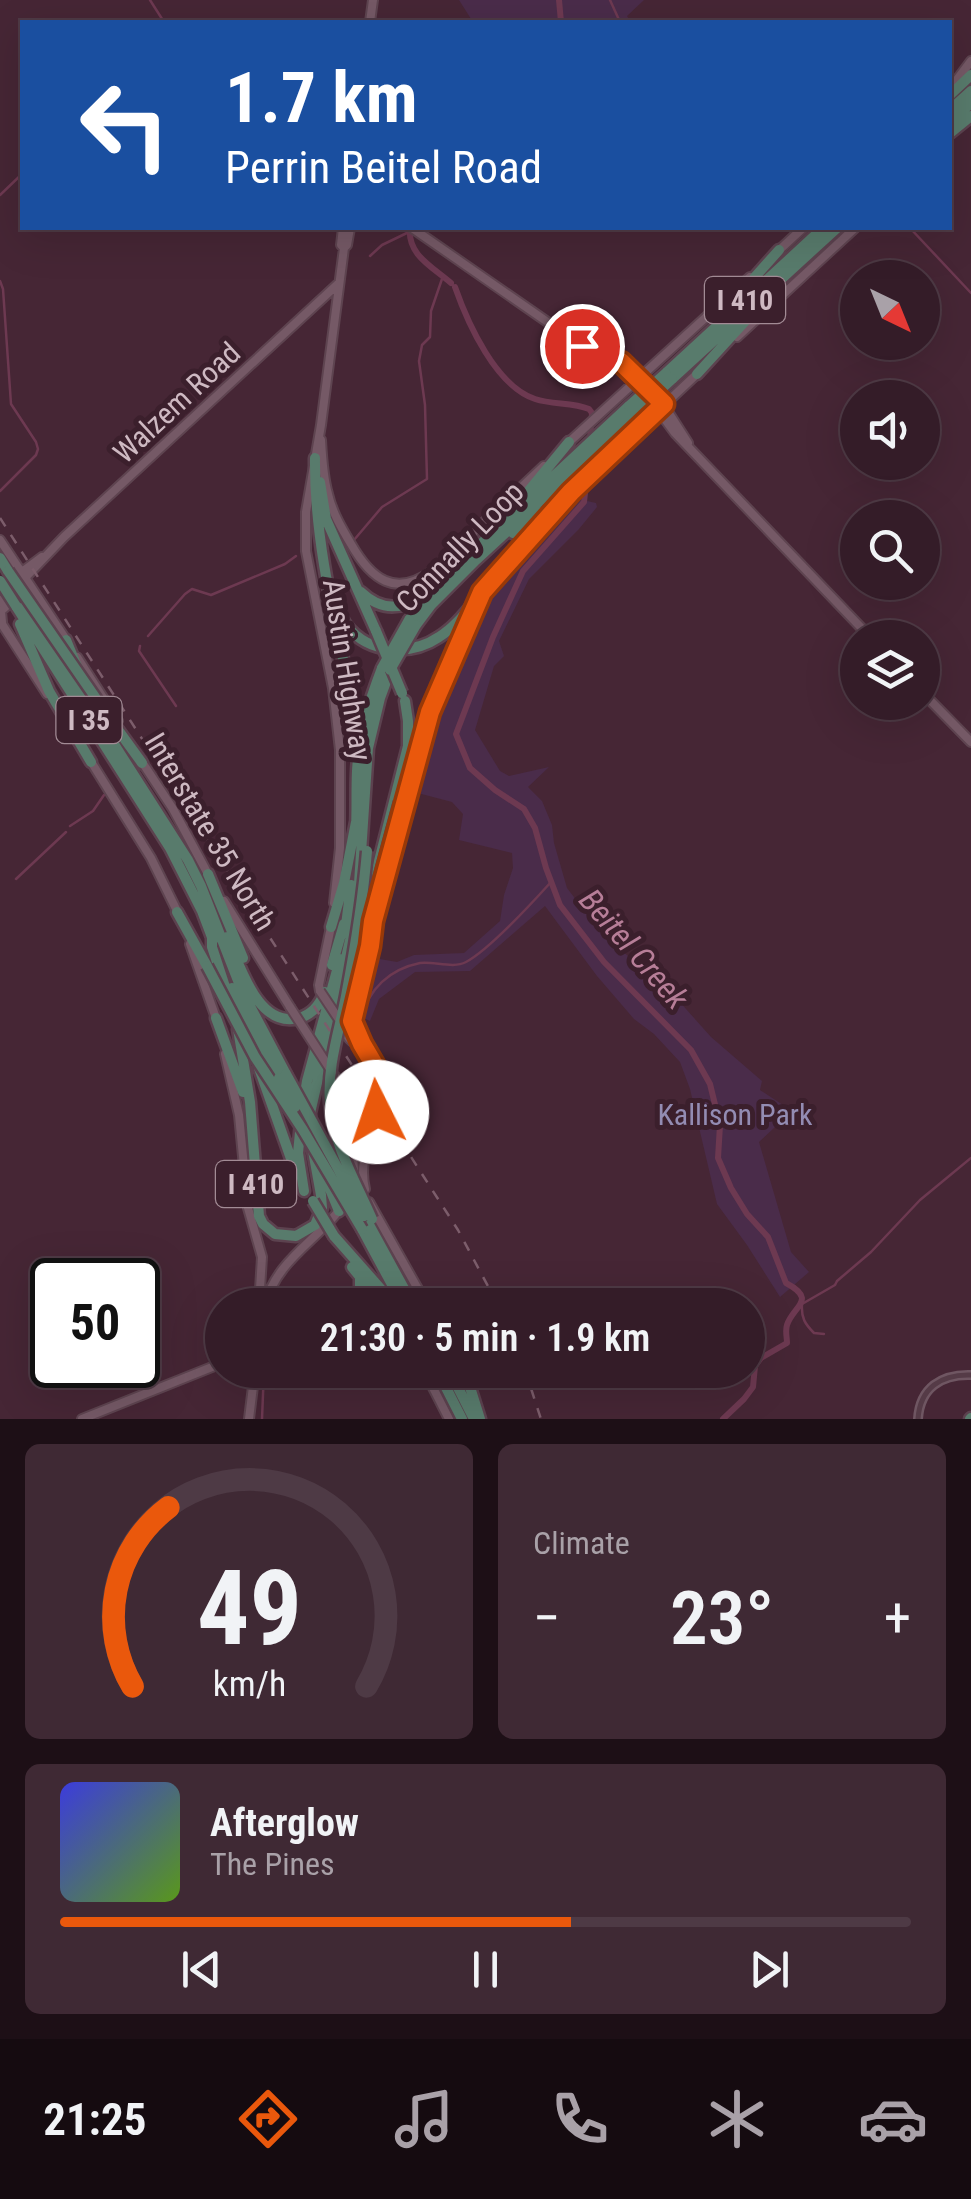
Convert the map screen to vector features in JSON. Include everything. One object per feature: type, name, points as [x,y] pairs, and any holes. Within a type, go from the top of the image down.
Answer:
[{"type":"highway","points":[[952,108],[971,90]]},
{"type":"highway","points":[[952,120],[971,103]]},
{"type":"highway","points":[[952,134],[971,118]]},
{"type":"highway","name":"Connally Loop","points":[[673,380],[822,230]]},
{"type":"highway","name":"Connally Loop","points":[[347,919],[357,777],[366,713],[412,622],[455,568],[572,459],[605,429],[673,380],[836,230]]},
{"type":"highway","points":[[673,380],[779,250]]},
{"type":"highway","points":[[697,374],[777,284]]},
{"type":"highway","name":"Connally Loop","points":[[412,622],[604,442],[632,410]]},
{"type":"highway","points":[[486,540],[572,439]]},
{"type":"highway","points":[[318,454],[314,500],[355,714],[357,777]]},
{"type":"highway","points":[[318,454],[326,520],[404,697],[413,744],[344,1002]]},
{"type":"highway","points":[[476,560],[571,492]]},
{"type":"highway","points":[[319,531],[344,621],[376,648],[410,649],[429,644],[452,628],[482,592]]},
{"type":"highway","points":[[0,558],[3,577],[142,763]]},
{"type":"highway","points":[[353,584],[373,602],[399,607],[414,602],[455,568]]},
{"type":"highway","name":"I 35","points":[[3,577],[170,848],[212,937]]},
{"type":"highway","points":[[17,605],[53,698],[91,762]]},
{"type":"highway","name":"I 35","points":[[17,605],[127,762],[180,846],[282,1076],[371,1224],[404,1288]]},
{"type":"highway","points":[[66,640],[127,762]]},
{"type":"highway","name":"Connally Loop","points":[[318,1076],[355,911],[368,748],[386,670]]},
{"type":"highway","points":[[325,1046],[366,913],[408,746],[404,697]]},
{"type":"highway","points":[[367,766],[367,851],[358,932],[331,1060],[330,1104],[340,1148],[371,1224]]},
{"type":"highway","points":[[331,927],[356,821]]},
{"type":"highway","points":[[208,874],[261,1006]]},
{"type":"highway","points":[[201,886],[261,1006]]},
{"type":"highway","points":[[177,912],[297,1120],[371,1224]]},
{"type":"highway","points":[[362,980],[366,913]]},
{"type":"highway","points":[[304,1190],[298,1153],[307,1082],[340,962],[347,919]]},
{"type":"highway","name":"I 410","points":[[261,1006],[276,1016],[294,1020],[318,1006],[347,919]]},
{"type":"highway","points":[[212,937],[258,1053],[304,1190],[331,1237],[370,1288]]},
{"type":"highway","name":"I 410","points":[[212,937],[240,1036],[260,1220],[279,1235],[304,1233],[318,1221],[322,1203],[310,1113],[318,1076]]},
{"type":"highway","points":[[216,1018],[252,1126]]},
{"type":"highway","name":"I 35","points":[[258,1053],[282,1076]]},
{"type":"highway","points":[[318,1076],[315,1112],[319,1160],[340,1211]]},
{"type":"highway","points":[[300,1134],[311,1202]]},
{"type":"highway","points":[[332,1194],[348,1198]]},
{"type":"highway","name":"I 35","points":[[371,1224],[396,1288]]},
{"type":"highway","points":[[331,1237],[379,1288]]},
{"type":"highway","points":[[360,1276],[360,1288]]},
{"type":"highway","points":[[446,1388],[462,1419]]},
{"type":"highway","points":[[461,1388],[480,1419]]},
{"type":"highway","points":[[470,1388],[480,1419]]},
{"type":"main road","points":[[952,89],[971,61]]},
{"type":"main road","name":"Austin Highway","points":[[346,230],[318,454],[306,512],[306,551],[334,688],[340,750],[340,848],[331,927],[319,985],[350,1041],[362,1044]]},
{"type":"main road","points":[[416,230],[582,346],[636,368],[656,364]]},
{"type":"main road","points":[[572,439],[801,230]]},
{"type":"main road","points":[[656,364],[652,376],[666,393],[673,380],[697,374],[853,230]]},
{"type":"main road","name":"Walzem Road","points":[[0,602],[23,575],[339,283]]},
{"type":"main road","points":[[318,302],[329,301],[335,311]]},
{"type":"main road","points":[[618,363],[661,407],[691,448],[853,620]]},
{"type":"main road","points":[[618,363],[624,375],[619,396]]},
{"type":"main road","points":[[262,1274],[271,1276],[281,1268],[361,1185],[382,1091],[379,1073],[352,1021],[373,921],[430,712],[482,592],[571,492],[661,407],[673,380]]},
{"type":"main road","points":[[673,380],[673,424]]},
{"type":"main road","points":[[619,396],[634,394],[646,408],[645,422]]},
{"type":"main road","points":[[645,422],[673,424]]},
{"type":"main road","name":"Austin Highway","points":[[318,454],[333,509],[355,552],[375,576],[405,584],[432,571],[572,439]]},
{"type":"main road","name":"Interstate 35 North","points":[[0,540],[3,577],[23,575],[66,640],[350,1102],[354,1172],[371,1224],[415,1288]]},
{"type":"main road","points":[[3,577],[33,566],[34,592],[24,591],[6,606],[0,614],[1,624],[150,858],[177,912],[216,1018],[239,1115],[246,1197],[261,1249],[262,1288]]},
{"type":"main road","name":"Walzem Road","points":[[3,577],[23,575]]},
{"type":"main road","points":[[940,710],[971,742]]},
{"type":"main road","points":[[339,1020],[347,1024],[352,1021]]},
{"type":"main road","points":[[271,1288],[281,1268]]},
{"type":"main road","points":[[82,1419],[205,1369]]},
{"type":"main road","points":[[249,1419],[253,1388]]},
{"type":"main road","points":[[433,1388],[449,1419]]},
{"type":"street","points":[[918,1419],[919,1406],[932,1386],[950,1376],[971,1375]]},
{"type":"green space","points":[[459,0],[644,0],[627,16],[630,20],[472,20]]},
{"type":"green space","name":"Kallison Park","points":[[574,498],[596,503],[597,507],[529,579],[499,641],[504,656],[494,666],[475,730],[500,771],[509,776],[549,767],[528,787],[542,801],[552,825],[567,888],[620,949],[762,1081],[760,1090],[792,1111],[759,1142],[791,1252],[809,1272],[780,1297],[717,1204],[680,1062],[634,1019],[545,906],[470,971],[415,972],[379,999],[370,1021],[357,1015],[374,958],[397,962],[414,955],[464,953],[500,921],[513,868],[512,853],[459,840],[463,814],[452,802],[414,792],[449,677],[489,594],[512,563]]},
{"type":"waterway","points":[[150,0],[163,20]]},
{"type":"waterway","name":"Beitel Creek","points":[[559,0],[561,20]]},
{"type":"waterway","points":[[610,0],[619,20]]},
{"type":"waterway","points":[[0,195],[20,176]]},
{"type":"waterway","name":"Beitel Creek","points":[[410,230],[417,253],[451,283]]},
{"type":"waterway","points":[[912,230],[971,293]]},
{"type":"waterway","points":[[370,256],[382,245],[409,232]]},
{"type":"waterway","points":[[354,540],[382,507],[427,479],[425,405],[419,361],[422,345],[430,337],[431,311],[443,276]]},
{"type":"waterway","points":[[0,281],[11,404],[38,449],[0,491]]},
{"type":"waterway","name":"Beitel Creek","points":[[455,287],[496,368],[521,392],[535,399],[589,409],[590,439]]},
{"type":"waterway","name":"Beitel Creek","points":[[589,457],[584,502],[523,571],[456,734],[470,768],[524,809],[535,828],[560,905],[604,962],[691,1050],[710,1084],[720,1125],[718,1158],[731,1188],[768,1237],[786,1283],[802,1299],[787,1325],[787,1343],[761,1358],[755,1366],[753,1387],[723,1419]]},
{"type":"waterway","points":[[148,636],[192,589],[211,595],[296,556]]},
{"type":"waterway","points":[[140,646],[139,651],[176,706]]},
{"type":"waterway","points":[[70,826],[93,811],[104,795]]},
{"type":"waterway","points":[[16,879],[66,832]]},
{"type":"waterway","points":[[362,1018],[369,998],[390,975],[420,963],[466,962],[498,937],[551,882]]},
{"type":"waterway","points":[[824,1334],[814,1333],[808,1327],[802,1304],[835,1285],[920,1200],[971,1158]]},
{"type":"waterway","points":[[262,1419],[263,1388]]},
{"type":"railway","points":[[0,518],[458,1230],[489,1288]]},
{"type":"railway","points":[[531,1388],[541,1419]]},
{"type":"route","points":[[377,1112],[381,1096],[379,1073],[352,1021],[373,921],[422,738],[442,682],[482,592],[571,492],[664,404],[621,362],[582,346]]}]
